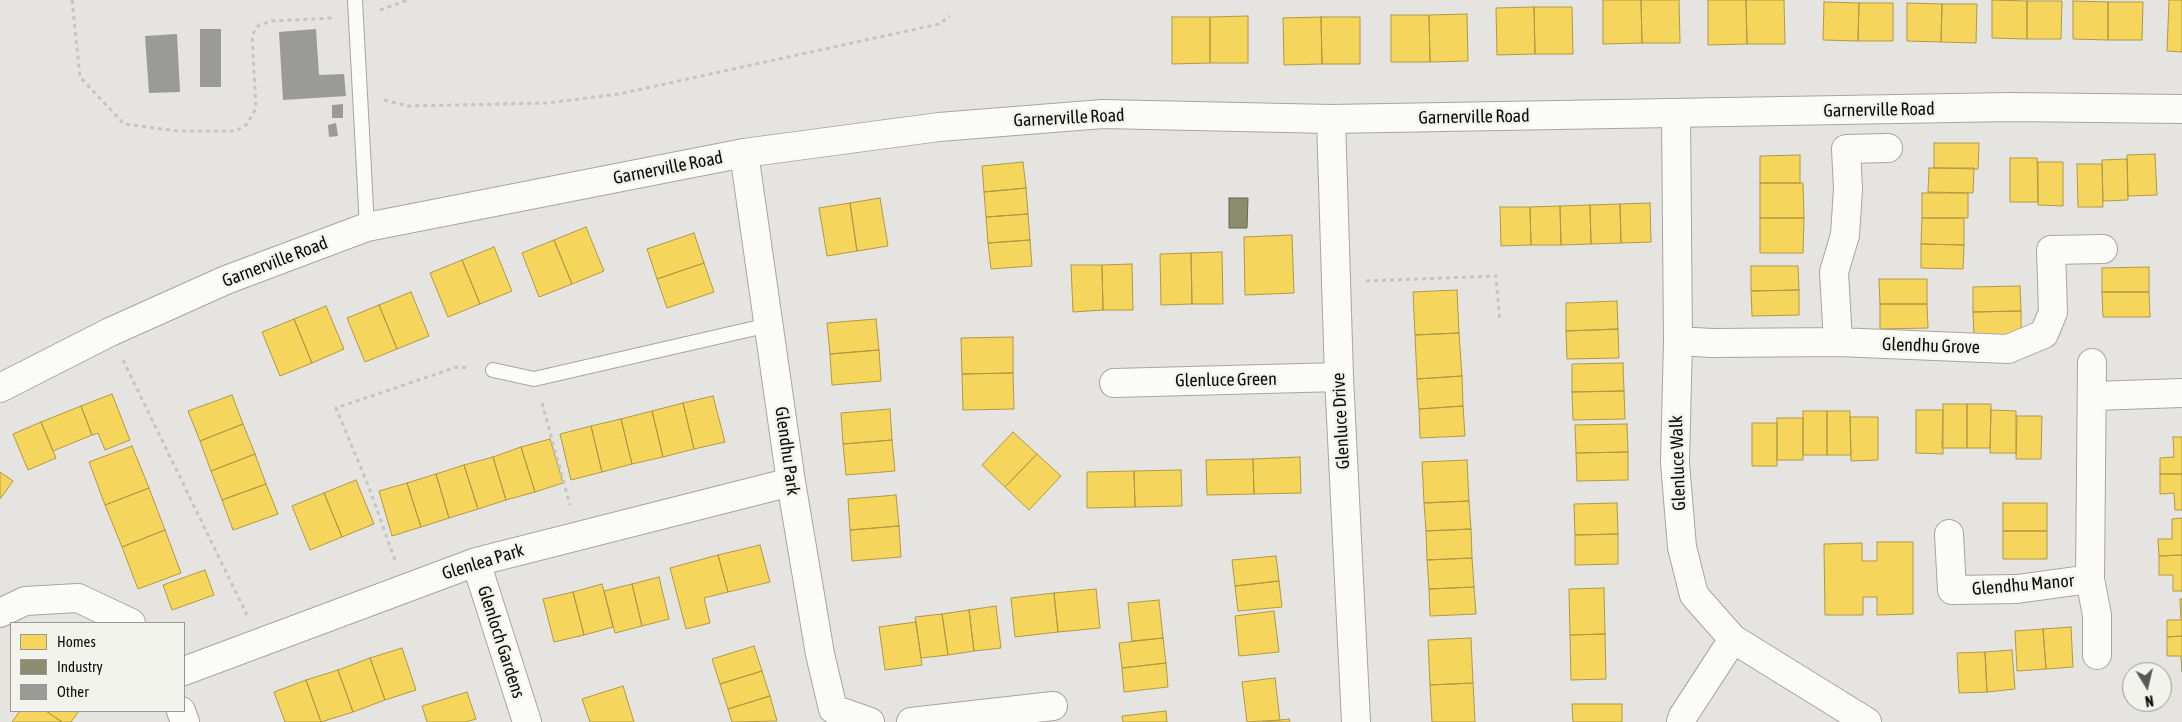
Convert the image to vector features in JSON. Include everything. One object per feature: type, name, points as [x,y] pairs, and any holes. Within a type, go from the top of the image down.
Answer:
[{"type":"street","name":"Garnerville Road","points":[[0,388],[110,332],[226,280],[367,227],[744,153],[939,128],[1103,114],[1331,120],[2010,107],[2182,109]]},
{"type":"street","name":"Glenluce Walk","points":[[1676,114],[1678,341],[1675,463],[1682,547],[1694,595],[1733,639],[1867,722]]},
{"type":"street","name":"Glenluce Drive","points":[[1331,120],[1338,377],[1356,722]]},
{"type":"street","points":[[1838,342],[1834,272],[1845,235],[1848,189],[1846,150],[1888,148]]},
{"type":"street","name":"Glendhu Park","points":[[744,153],[791,482],[820,654],[833,709],[870,722]]},
{"type":"street","name":"Glendhu Grove","points":[[1678,341],[1712,343],[1838,342],[2008,349],[2044,334],[2054,312],[2052,250],[2103,249]]},
{"type":"street","name":"Glendhu Manor","points":[[2092,363],[2090,579],[2097,616],[2097,654]]},
{"type":"street","name":"Glenluce Green","points":[[1114,383],[1338,377]]},
{"type":"street","points":[[2093,396],[2182,393]]},
{"type":"street","name":"Glenlea Park","points":[[185,671],[476,562],[791,482]]},
{"type":"street","name":"Glendhu Manor","points":[[1949,534],[1952,590],[2017,589],[2090,579]]},
{"type":"street","name":"Glenloch Gardens","points":[[476,562],[527,722]]},
{"type":"street","points":[[0,613],[25,601],[78,598],[129,622]]},
{"type":"street","points":[[1681,722],[1733,639]]},
{"type":"street","points":[[912,722],[1053,706]]},
{"type":"lane","points":[[355,0],[367,227]]},
{"type":"lane","points":[[493,370],[534,379],[769,325]]},
{"type":"path","points":[[72,0],[80,76],[124,124],[178,131],[236,131],[246,124],[256,108],[252,35],[259,25],[272,21],[356,17]]},
{"type":"path","points":[[361,100],[390,100],[408,106],[547,103],[619,94],[939,24],[950,16]]},
{"type":"path","points":[[1336,283],[1496,276],[1500,322]]},
{"type":"path","points":[[110,332],[260,643]]},
{"type":"path","points":[[405,588],[368,485],[336,408],[457,367],[493,370]]},
{"type":"path","points":[[534,379],[578,536]]},
{"type":"building: Homes","points":[[1603,0],[1641,0],[1642,43],[1603,44]]},
{"type":"building: Homes","points":[[1641,0],[1679,0],[1680,43],[1642,43]]},
{"type":"building: Homes","points":[[1708,0],[1746,0],[1747,44],[1708,45]]},
{"type":"building: Homes","points":[[1746,0],[1784,0],[1785,44],[1747,44]]},
{"type":"building: Homes","points":[[1992,0],[2027,1],[2027,39],[1992,38]]},
{"type":"building: Homes","points":[[2169,0],[2182,0],[2182,52],[2167,51]]},
{"type":"building: Homes","points":[[2027,1],[2062,1],[2061,39],[2027,39]]},
{"type":"building: Homes","points":[[2073,1],[2108,2],[2108,40],[2073,39]]},
{"type":"building: Homes","points":[[1824,2],[1859,3],[1858,41],[1823,40]]},
{"type":"building: Homes","points":[[2108,2],[2143,2],[2142,40],[2108,40]]},
{"type":"building: Homes","points":[[1859,3],[1893,3],[1893,41],[1858,41]]},
{"type":"building: Homes","points":[[1907,3],[1942,4],[1941,42],[1907,41]]},
{"type":"building: Homes","points":[[1942,4],[1977,4],[1976,43],[1941,42]]},
{"type":"building: Homes","points":[[1534,7],[1535,54],[1497,55],[1496,8]]},
{"type":"building: Homes","points":[[1534,7],[1572,7],[1573,54],[1535,54]]},
{"type":"building: Homes","points":[[1467,14],[1468,61],[1430,62],[1429,15]]},
{"type":"building: Homes","points":[[1391,15],[1429,15],[1430,62],[1391,62]]},
{"type":"building: Homes","points":[[1248,16],[1248,63],[1210,63],[1210,17]]},
{"type":"building: Homes","points":[[1172,17],[1210,17],[1210,63],[1172,64]]},
{"type":"building: Homes","points":[[1321,17],[1322,64],[1284,65],[1283,18]]},
{"type":"building: Homes","points":[[1321,17],[1360,17],[1360,64],[1322,64]]},
{"type":"building: Homes","points":[[1934,143],[1979,143],[1978,169],[1934,168]]},
{"type":"building: Homes","points":[[2155,154],[2157,195],[2128,196],[2127,155]]},
{"type":"building: Homes","points":[[1800,155],[1800,183],[1760,183],[1760,156]]},
{"type":"building: Homes","points":[[2010,158],[2037,158],[2038,202],[2010,202]]},
{"type":"building: Homes","points":[[2127,159],[2128,200],[2103,201],[2102,160]]},
{"type":"building: Homes","points":[[1023,162],[1026,188],[984,192],[982,166]]},
{"type":"building: Homes","points":[[2038,162],[2063,162],[2063,206],[2038,205]]},
{"type":"building: Homes","points":[[2077,164],[2102,164],[2103,207],[2078,207]]},
{"type":"building: Homes","points":[[1929,168],[1974,168],[1973,193],[1928,192]]},
{"type":"building: Homes","points":[[1760,183],[1803,183],[1804,218],[1760,218]]},
{"type":"building: Homes","points":[[1026,188],[1028,214],[986,217],[984,192]]},
{"type":"building: Homes","points":[[1922,193],[1968,193],[1968,218],[1922,218]]},
{"type":"building: Homes","points":[[880,198],[888,246],[857,251],[850,203]]},
{"type":"building: Homes","points":[[850,203],[857,251],[827,256],[819,208]]},
{"type":"building: Homes","points":[[1650,203],[1651,242],[1621,243],[1620,204]]},
{"type":"building: Homes","points":[[1620,204],[1621,243],[1591,244],[1590,205]]},
{"type":"building: Homes","points":[[1590,205],[1591,244],[1561,245],[1560,206]]},
{"type":"building: Homes","points":[[1560,206],[1561,245],[1531,245],[1530,207]]},
{"type":"building: Homes","points":[[1500,207],[1530,207],[1531,245],[1501,246]]},
{"type":"building: Homes","points":[[1028,214],[1030,240],[988,243],[986,217]]},
{"type":"building: Homes","points":[[1760,218],[1804,218],[1803,253],[1760,253]]},
{"type":"building: Homes","points":[[1922,218],[1964,218],[1964,245],[1921,244]]},
{"type":"building: Homes","points":[[586,227],[604,271],[572,284],[554,240]]},
{"type":"building: Homes","points":[[694,233],[704,263],[657,279],[647,249]]},
{"type":"building: Homes","points":[[1292,235],[1294,293],[1245,295],[1244,237]]},
{"type":"building: Homes","points":[[554,240],[572,284],[539,297],[522,253]]},
{"type":"building: Homes","points":[[1030,240],[1032,266],[991,269],[988,243]]},
{"type":"building: Homes","points":[[1921,244],[1964,245],[1963,269],[1921,268]]},
{"type":"building: Homes","points":[[494,247],[512,291],[480,304],[462,260]]},
{"type":"building: Homes","points":[[1222,252],[1223,304],[1192,304],[1191,253]]},
{"type":"building: Homes","points":[[1191,253],[1192,304],[1161,305],[1160,254]]},
{"type":"building: Homes","points":[[462,260],[480,304],[448,317],[430,273]]},
{"type":"building: Homes","points":[[704,263],[714,292],[667,308],[657,279]]},
{"type":"building: Homes","points":[[1132,264],[1133,310],[1103,310],[1102,265]]},
{"type":"building: Homes","points":[[1071,265],[1102,265],[1103,310],[1073,312]]},
{"type":"building: Homes","points":[[1751,266],[1798,266],[1799,290],[1751,291]]},
{"type":"building: Homes","points":[[2149,267],[2149,292],[2102,292],[2102,268]]},
{"type":"building: Homes","points":[[1879,279],[1927,279],[1927,304],[1880,304]]},
{"type":"building: Homes","points":[[2020,286],[2021,311],[1973,312],[1973,287]]},
{"type":"building: Homes","points":[[1457,290],[1459,333],[1415,335],[1413,292]]},
{"type":"building: Homes","points":[[1799,290],[1799,315],[1752,316],[1751,291]]},
{"type":"building: Homes","points":[[411,292],[429,336],[397,349],[379,305]]},
{"type":"building: Homes","points":[[2102,292],[2149,292],[2150,317],[2103,317]]},
{"type":"building: Homes","points":[[1617,301],[1618,329],[1566,331],[1566,303]]},
{"type":"building: Homes","points":[[1880,304],[1927,304],[1928,328],[1880,329]]},
{"type":"building: Homes","points":[[379,305],[397,349],[365,362],[347,318]]},
{"type":"building: Homes","points":[[326,306],[344,349],[312,363],[294,319]]},
{"type":"building: Homes","points":[[2021,311],[2021,336],[1974,336],[1973,312]]},
{"type":"building: Homes","points":[[294,319],[312,363],[280,376],[262,332]]},
{"type":"building: Homes","points":[[876,319],[879,350],[830,354],[827,323]]},
{"type":"building: Homes","points":[[1618,329],[1619,358],[1567,359],[1566,331]]},
{"type":"building: Homes","points":[[1459,333],[1462,376],[1417,379],[1415,335]]},
{"type":"building: Homes","points":[[1013,337],[1013,373],[962,374],[961,338]]},
{"type":"building: Homes","points":[[879,350],[881,381],[832,385],[830,354]]},
{"type":"building: Homes","points":[[1623,363],[1624,391],[1572,392],[1572,364]]},
{"type":"building: Homes","points":[[1013,373],[1014,409],[963,410],[962,374]]},
{"type":"building: Homes","points":[[1462,376],[1463,406],[1419,409],[1417,379]]},
{"type":"building: Homes","points":[[1624,391],[1625,419],[1573,420],[1572,392]]},
{"type":"building: Homes","points":[[112,394],[130,440],[105,450],[98,433],[92,435],[81,406]]},
{"type":"building: Homes","points":[[232,395],[243,424],[200,441],[188,411]]},
{"type":"building: Homes","points":[[713,396],[725,442],[694,449],[683,403]]},
{"type":"building: Homes","points":[[683,403],[694,449],[663,457],[652,411]]},
{"type":"building: Homes","points":[[1943,404],[1967,404],[1967,448],[1942,448]]},
{"type":"building: Homes","points":[[1967,404],[1991,404],[1990,448],[1967,448]]},
{"type":"building: Homes","points":[[81,406],[92,435],[53,451],[41,422]]},
{"type":"building: Homes","points":[[1463,406],[1465,436],[1420,438],[1419,409]]},
{"type":"building: Homes","points":[[890,409],[892,440],[843,444],[841,413]]},
{"type":"building: Homes","points":[[1916,410],[1943,410],[1943,454],[1916,453]]},
{"type":"building: Homes","points":[[1991,410],[2016,411],[2016,453],[1990,453]]},
{"type":"building: Homes","points":[[652,411],[663,457],[632,464],[621,419]]},
{"type":"building: Homes","points":[[1803,411],[1827,411],[1827,455],[1803,455]]},
{"type":"building: Homes","points":[[1827,411],[1850,411],[1851,455],[1827,455]]},
{"type":"building: Homes","points":[[2017,416],[2042,416],[2041,459],[2016,459]]},
{"type":"building: Homes","points":[[1850,417],[1878,417],[1878,460],[1851,461]]},
{"type":"building: Homes","points":[[1777,418],[1803,418],[1803,460],[1777,460]]},
{"type":"building: Homes","points":[[621,419],[632,464],[602,472],[591,426]]},
{"type":"building: Homes","points":[[41,422],[56,458],[28,470],[13,434]]},
{"type":"building: Homes","points":[[1752,423],[1777,423],[1777,466],[1752,466]]},
{"type":"building: Homes","points":[[243,424],[255,454],[211,471],[200,441]]},
{"type":"building: Homes","points":[[1627,424],[1628,452],[1576,453],[1575,425]]},
{"type":"building: Homes","points":[[591,426],[602,472],[571,480],[560,434]]},
{"type":"building: Homes","points":[[1013,432],[1037,454],[1005,487],[982,465]]},
{"type":"building: Homes","points":[[2173,437],[2182,437],[2182,474],[2160,474],[2160,458],[2174,457]]},
{"type":"building: Homes","points":[[550,439],[563,483],[535,492],[521,447]]},
{"type":"building: Homes","points":[[892,440],[895,471],[846,475],[843,444]]},
{"type":"building: Homes","points":[[132,446],[149,488],[105,505],[89,462]]},
{"type":"building: Homes","points":[[521,447],[535,492],[506,500],[493,457]]},
{"type":"building: Homes","points":[[1628,452],[1628,480],[1577,481],[1576,453]]},
{"type":"building: Homes","points":[[255,454],[266,484],[222,500],[211,471]]},
{"type":"building: Homes","points":[[1037,454],[1061,476],[1029,510],[1005,487]]},
{"type":"building: Homes","points":[[493,457],[506,500],[478,509],[464,465]]},
{"type":"building: Homes","points":[[1300,457],[1301,493],[1254,494],[1253,459]]},
{"type":"building: Homes","points":[[1253,459],[1254,494],[1207,495],[1206,460]]},
{"type":"building: Homes","points":[[1467,460],[1469,501],[1424,503],[1422,462]]},
{"type":"building: Homes","points":[[464,465],[478,509],[449,518],[436,474]]},
{"type":"building: Homes","points":[[1181,470],[1182,506],[1135,507],[1134,471]]},
{"type":"building: Homes","points":[[1134,471],[1135,507],[1087,508],[1087,472]]},
{"type":"building: Homes","points":[[0,472],[13,481],[0,499]]},
{"type":"building: Homes","points":[[436,474],[449,518],[421,527],[407,483]]},
{"type":"building: Homes","points":[[2160,474],[2182,474],[2182,510],[2175,510],[2174,493],[2160,494]]},
{"type":"building: Homes","points":[[356,480],[374,524],[342,537],[324,493]]},
{"type":"building: Homes","points":[[407,483],[421,527],[392,536],[379,491]]},
{"type":"building: Homes","points":[[266,484],[278,514],[233,530],[222,500]]},
{"type":"building: Homes","points":[[149,488],[165,530],[122,547],[105,505]]},
{"type":"building: Homes","points":[[324,493],[342,537],[310,550],[292,506]]},
{"type":"building: Homes","points":[[896,495],[899,526],[850,530],[848,499]]},
{"type":"building: Homes","points":[[1469,501],[1471,529],[1426,531],[1424,503]]},
{"type":"building: Homes","points":[[1617,503],[1618,534],[1575,535],[1574,504]]},
{"type":"building: Homes","points":[[2003,503],[2047,503],[2047,531],[2003,531]]},
{"type":"building: Homes","points":[[2182,518],[2182,555],[2159,556],[2158,539],[2172,539],[2172,519]]},
{"type":"building: Homes","points":[[899,526],[901,557],[852,561],[850,530]]},
{"type":"building: Homes","points":[[1471,529],[1472,558],[1427,560],[1426,531]]},
{"type":"building: Homes","points":[[165,530],[181,573],[138,589],[122,547]]},
{"type":"building: Homes","points":[[2003,531],[2047,531],[2047,559],[2003,559]]},
{"type":"building: Homes","points":[[1618,534],[1618,564],[1575,565],[1575,535]]},
{"type":"building: Homes","points":[[1877,542],[1913,542],[1913,614],[1877,615],[1877,597],[1863,597],[1863,615],[1825,615],[1824,544],[1862,543],[1862,561],[1877,561]]},
{"type":"building: Homes","points":[[760,545],[770,582],[728,592],[718,555]]},
{"type":"building: Homes","points":[[718,555],[728,592],[704,598],[710,623],[686,629],[670,568]]},
{"type":"building: Homes","points":[[2182,555],[2182,591],[2173,591],[2173,575],[2159,575],[2159,556]]},
{"type":"building: Homes","points":[[1276,556],[1279,581],[1235,586],[1232,560]]},
{"type":"building: Homes","points":[[1472,558],[1474,587],[1429,589],[1427,560]]},
{"type":"building: Homes","points":[[205,570],[214,595],[172,610],[163,585]]},
{"type":"building: Homes","points":[[659,577],[669,619],[642,626],[632,584]]},
{"type":"building: Homes","points":[[1279,581],[1282,607],[1238,611],[1235,586]]},
{"type":"building: Homes","points":[[602,584],[613,627],[584,635],[573,592]]},
{"type":"building: Homes","points":[[632,584],[642,626],[615,633],[604,591]]},
{"type":"building: Homes","points":[[1474,587],[1476,614],[1430,616],[1429,589]]},
{"type":"building: Homes","points":[[1604,588],[1605,634],[1570,635],[1569,589]]},
{"type":"building: Homes","points":[[1096,589],[1100,628],[1058,632],[1054,593]]},
{"type":"building: Homes","points":[[573,592],[584,635],[554,642],[543,599]]},
{"type":"building: Homes","points":[[1054,593],[1058,632],[1015,637],[1011,598]]},
{"type":"building: Homes","points":[[2180,599],[2182,599],[2182,636],[2167,637],[2167,620],[2181,620]]},
{"type":"building: Homes","points":[[1159,600],[1163,638],[1132,641],[1128,603]]},
{"type":"building: Homes","points":[[996,606],[1001,648],[974,651],[969,610]]},
{"type":"building: Homes","points":[[969,610],[974,651],[948,655],[942,614]]},
{"type":"building: Homes","points":[[1274,611],[1279,652],[1239,656],[1235,616]]},
{"type":"building: Homes","points":[[942,614],[948,655],[921,658],[915,617]]},
{"type":"building: Homes","points":[[916,622],[922,665],[885,670],[879,627]]},
{"type":"building: Homes","points":[[2071,627],[2073,667],[2046,669],[2043,629]]},
{"type":"building: Homes","points":[[2043,629],[2046,669],[2017,671],[2015,631]]},
{"type":"building: Homes","points":[[1605,634],[1606,679],[1571,680],[1570,635]]},
{"type":"building: Homes","points":[[2182,636],[2182,672],[2181,656],[2167,656],[2167,637]]},
{"type":"building: Homes","points":[[1163,638],[1166,663],[1122,668],[1119,643]]},
{"type":"building: Homes","points":[[1471,638],[1473,683],[1430,685],[1428,640]]},
{"type":"building: Homes","points":[[754,646],[762,671],[720,684],[712,659]]},
{"type":"building: Homes","points":[[402,648],[416,690],[385,700],[370,658]]},
{"type":"building: Homes","points":[[2012,650],[2015,689],[1987,692],[1985,652]]},
{"type":"building: Homes","points":[[1985,652],[1987,692],[1959,693],[1957,653]]},
{"type":"building: Homes","points":[[370,658],[385,700],[353,712],[338,670]]},
{"type":"building: Homes","points":[[1166,663],[1168,687],[1124,692],[1122,668]]},
{"type":"building: Homes","points":[[338,670],[353,712],[321,722],[306,680]]},
{"type":"building: Homes","points":[[762,671],[770,696],[728,709],[720,684]]},
{"type":"building: Homes","points":[[1275,678],[1280,720],[1247,722],[1242,682]]},
{"type":"building: Homes","points":[[306,680],[321,722],[285,722],[274,692]]},
{"type":"building: Homes","points":[[1473,683],[1475,722],[1432,722],[1430,685]]},
{"type":"building: Homes","points":[[623,686],[634,722],[590,722],[582,699]]},
{"type":"building: Homes","points":[[467,692],[476,719],[466,722],[427,722],[422,706]]},
{"type":"building: Homes","points":[[770,696],[777,721],[732,722],[728,709]]},
{"type":"building: Homes","points":[[1572,704],[1622,704],[1622,722],[1573,722]]},
{"type":"building: Homes","points":[[1166,711],[1167,722],[1123,722],[1122,716]]},
{"type":"building: Homes","points":[[19,712],[47,712],[62,722],[12,722]]},
{"type":"building: Homes","points":[[47,712],[78,712],[71,722],[62,722]]},
{"type":"building: Homes","points":[[1289,719],[1290,722],[1263,722],[1280,720]]},
{"type":"building: Industry","points":[[1229,198],[1248,198],[1247,228],[1229,228]]},
{"type":"building: Other","points":[[200,29],[221,29],[221,87],[200,87]]},
{"type":"building: Other","points":[[316,29],[319,75],[344,74],[346,96],[283,100],[279,32]]},
{"type":"building: Other","points":[[177,34],[180,92],[149,93],[145,36]]},
{"type":"building: Other","points":[[343,104],[343,118],[332,118],[332,105]]},
{"type":"building: Other","points":[[336,123],[338,136],[329,137],[328,125]]}]
